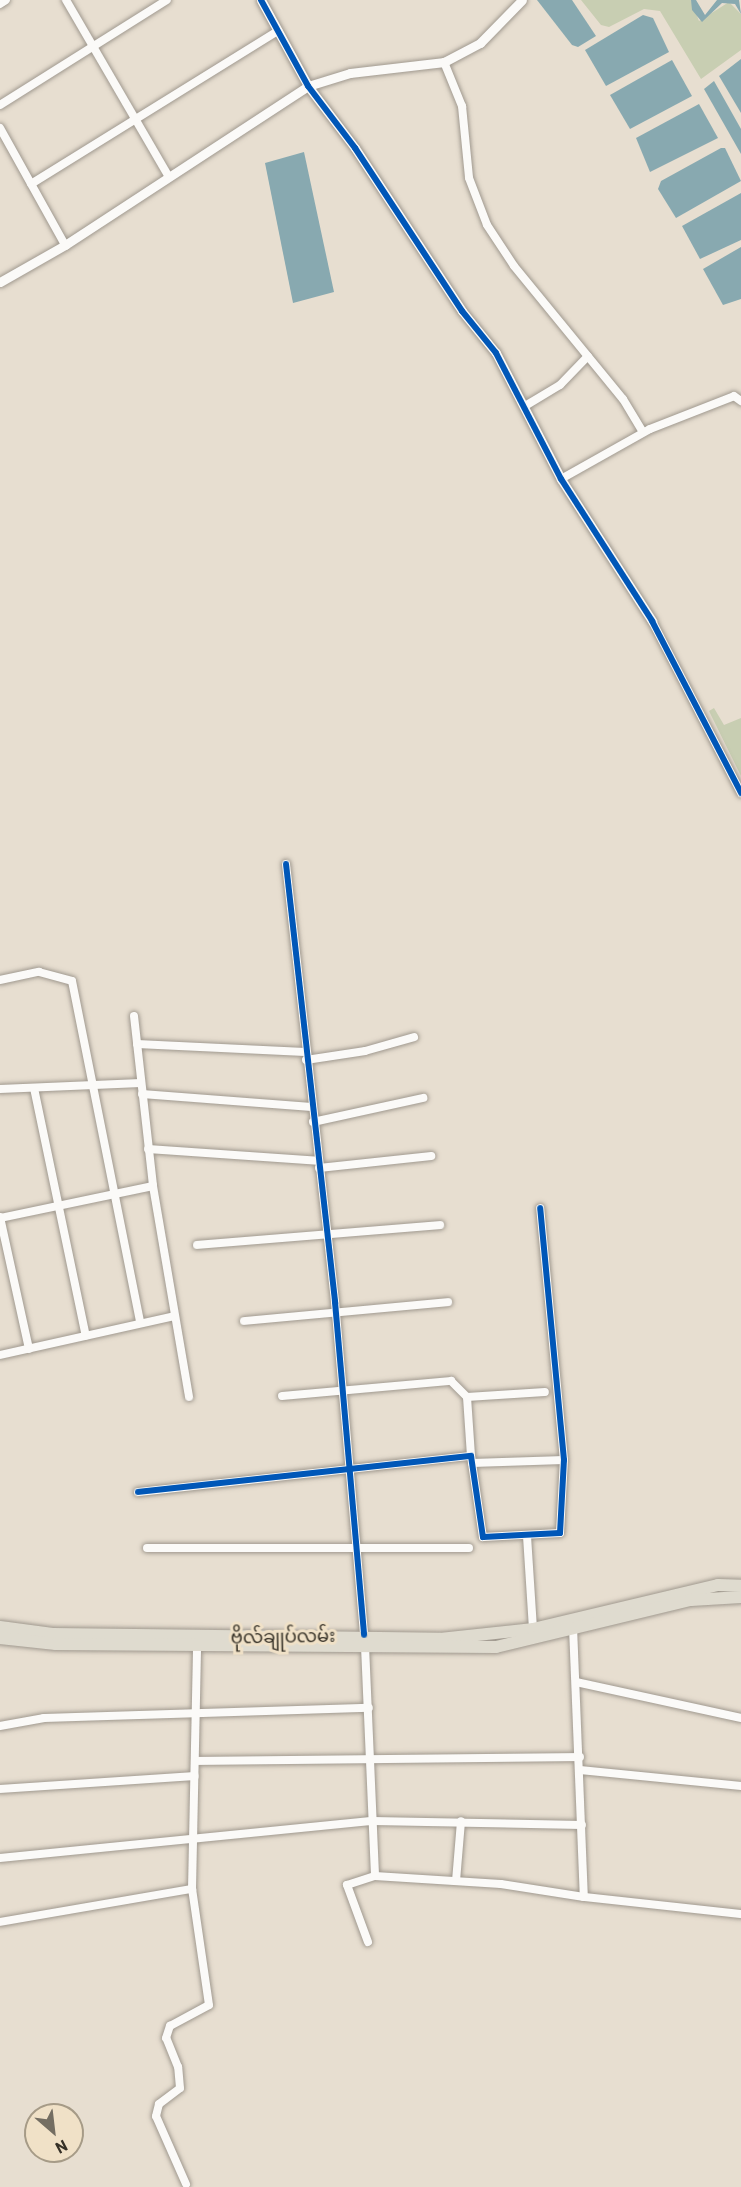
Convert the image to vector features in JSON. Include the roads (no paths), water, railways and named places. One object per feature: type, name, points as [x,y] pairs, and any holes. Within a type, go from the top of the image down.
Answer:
[{"type":"main road","name":"ဗိုလ်ချုပ်လမ်း","points":[[0,1627],[53,1634],[364,1641],[496,1647],[718,1585],[741,1586]]},
{"type":"main road","name":"ဗိုလ်ချုပ်လမ်း","points":[[0,1638],[197,1646],[440,1639],[572,1624],[691,1600],[741,1597]]},
{"type":"street","points":[[0,4],[6,0]]},
{"type":"street","points":[[66,0],[168,176]]},
{"type":"street","points":[[0,105],[167,0]]},
{"type":"street","points":[[261,0],[308,86],[355,148],[462,311],[496,353],[561,479],[652,621],[741,793]]},
{"type":"street","points":[[0,282],[66,245],[308,86],[350,73],[444,62],[480,43],[522,0]]},
{"type":"street","points":[[31,184],[278,31]]},
{"type":"street","points":[[444,62],[462,106],[469,178],[478,207],[514,266],[588,357],[643,432]]},
{"type":"street","points":[[0,128],[66,245]]},
{"type":"street","points":[[525,406],[560,385],[588,357]]},
{"type":"street","points":[[561,479],[643,432],[734,396],[741,401]]},
{"type":"street","points":[[286,864],[336,1314],[350,1468],[369,1708],[375,1876]]},
{"type":"street","points":[[0,980],[39,972],[72,981],[96,1087],[140,1322]]},
{"type":"street","points":[[134,1016],[153,1186],[189,1397]]},
{"type":"street","points":[[137,1044],[306,1056],[365,1051],[414,1037]]},
{"type":"street","points":[[0,1089],[96,1087],[141,1083]]},
{"type":"street","points":[[34,1088],[86,1335]]},
{"type":"street","points":[[142,1094],[312,1107]]},
{"type":"street","points":[[313,1122],[423,1098]]},
{"type":"street","points":[[148,1149],[318,1165],[431,1156]]},
{"type":"street","points":[[29,1349],[0,1218],[153,1186]]},
{"type":"street","points":[[282,1396],[451,1381],[467,1397],[472,1460],[483,1537],[553,1535],[562,1529],[564,1460],[540,1208]]},
{"type":"street","points":[[197,1245],[440,1225]]},
{"type":"street","points":[[244,1322],[448,1302]]},
{"type":"street","points":[[0,1355],[174,1316]]},
{"type":"street","points":[[467,1397],[545,1392]]},
{"type":"street","points":[[138,1492],[350,1468],[472,1460],[564,1460]]},
{"type":"street","points":[[527,1536],[533,1629]]},
{"type":"street","points":[[147,1548],[469,1548]]},
{"type":"street","points":[[572,1624],[580,1757],[584,1897]]},
{"type":"street","points":[[186,2184],[156,2116],[159,2104],[180,2088],[178,2067],[166,2038],[170,2026],[209,2006],[192,1889],[197,1646]]},
{"type":"street","points":[[576,1682],[741,1718]]},
{"type":"street","points":[[0,1726],[44,1718],[369,1708]]},
{"type":"street","points":[[195,1761],[580,1757]]},
{"type":"street","points":[[580,1770],[741,1786]]},
{"type":"street","points":[[0,1789],[195,1776]]},
{"type":"street","points":[[0,1858],[194,1841],[373,1821],[582,1825]]},
{"type":"street","points":[[456,1881],[461,1821]]},
{"type":"street","points":[[368,1942],[347,1885],[375,1876],[456,1881],[741,1914]]},
{"type":"street","points":[[0,1922],[192,1889]]},
{"type":"water","points":[[537,0],[572,0],[596,36],[578,47],[572,45]]},
{"type":"water","points":[[691,0],[696,0],[705,15],[717,0],[739,0],[741,14],[735,4],[722,3],[702,22],[692,10]]},
{"type":"water","points":[[643,15],[653,18],[669,52],[606,86],[585,50]]},
{"type":"water","points":[[741,59],[741,113],[719,76]]},
{"type":"water","points":[[672,60],[692,96],[630,129],[610,95]]},
{"type":"water","points":[[714,81],[741,129],[741,154],[704,89]]},
{"type":"water","points":[[699,104],[718,138],[650,172],[636,138]]},
{"type":"water","points":[[721,148],[725,148],[741,181],[676,218],[658,189],[661,181]]},
{"type":"water","points":[[304,152],[334,292],[293,303],[265,163]]},
{"type":"water","points":[[741,193],[741,240],[700,259],[682,226]]},
{"type":"water","points":[[741,247],[741,299],[723,305],[703,269]]}]
